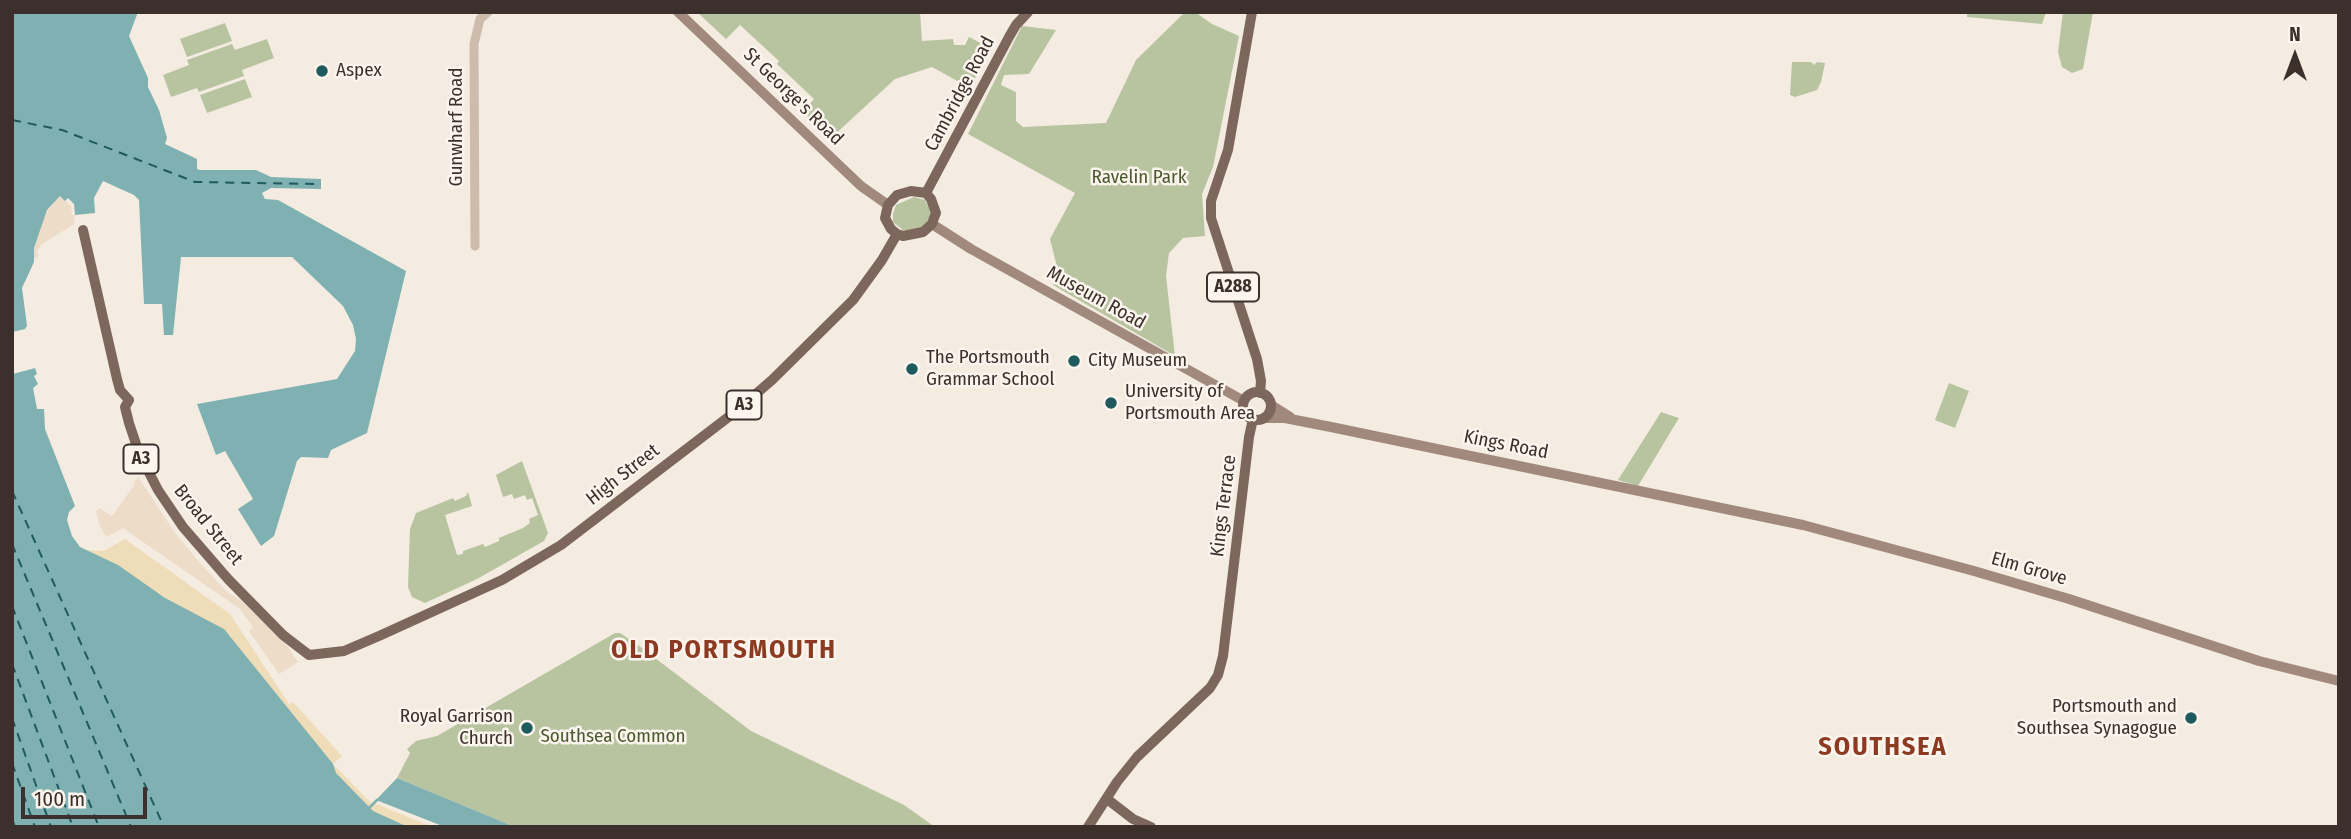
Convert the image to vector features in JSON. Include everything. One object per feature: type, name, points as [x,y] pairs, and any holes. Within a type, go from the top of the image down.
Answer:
[{"type":"main road","name":"St George's Road","points":[[678,12],[861,186],[888,205]]},
{"type":"main road","name":"Cambridge Road","points":[[926,193],[1012,31],[1028,12]]},
{"type":"main road","name":"A288","points":[[1252,12],[1228,150],[1211,201],[1212,218],[1257,359],[1260,393]]},
{"type":"main road","points":[[918,191],[926,193],[936,213],[928,229],[903,236],[891,229],[885,218],[888,205],[897,195],[918,191]]},
{"type":"main road","name":"Museum Road","points":[[932,224],[971,249],[1244,401]]},
{"type":"main road","name":"Broad Street","points":[[83,230],[118,386],[129,400],[125,411],[139,453],[163,500],[228,579],[283,635],[309,655]]},
{"type":"main road","name":"High Street","points":[[309,655],[344,651],[379,636],[502,580],[561,545],[735,412],[772,380],[853,300],[897,234]]},
{"type":"main road","points":[[1260,393],[1268,398],[1271,405],[1269,412],[1259,419],[1245,412],[1244,401],[1250,394],[1260,393]]},
{"type":"main road","name":"Kings Road","points":[[1271,405],[1300,421]]},
{"type":"main road","name":"Kings Road","points":[[1259,419],[1300,421],[1706,503]]},
{"type":"main road","name":"Kings Terrace","points":[[1107,799],[1137,757],[1210,688],[1218,675],[1223,656],[1249,437],[1259,419]]},
{"type":"main road","name":"Elm Grove","points":[[1706,503],[1803,525],[1974,571],[2259,660],[2339,681]]},
{"type":"main road","points":[[1088,827],[1107,799],[1133,819],[1152,827]]},
{"type":"street","name":"Gunwharf Road","points":[[475,246],[474,44],[480,19],[488,12]]},
{"type":"green space","points":[[697,12],[920,12],[922,41],[953,39],[954,45],[965,45],[969,37],[990,48],[970,88],[932,67],[895,79],[831,138],[803,112],[814,99],[777,64],[779,61],[740,25],[726,39]]},
{"type":"green space","name":"Ravelin Park","points":[[1185,12],[1195,12],[1212,24],[1239,36],[1213,167],[1202,194],[1205,236],[1183,238],[1169,253],[1166,276],[1175,356],[1053,285],[1058,271],[1050,239],[1075,193],[968,134],[1022,26],[1056,30],[1029,74],[1004,75],[1001,85],[1016,92],[1016,121],[1023,127],[1106,123],[1136,60]]},
{"type":"green space","points":[[1967,12],[2046,12],[2042,24],[1967,17]]},
{"type":"green space","points":[[2063,12],[2093,12],[2083,69],[2072,73],[2062,67],[2058,52]]},
{"type":"green space","points":[[225,23],[232,41],[187,57],[180,39]]},
{"type":"green space","points":[[267,39],[274,58],[242,70],[244,76],[199,92],[197,88],[171,97],[163,75],[189,65],[187,60],[232,44],[235,50]]},
{"type":"green space","points":[[1792,62],[1811,62],[1814,65],[1817,62],[1825,63],[1817,90],[1795,97],[1790,95]]},
{"type":"green space","points":[[245,79],[252,97],[207,113],[200,95]]},
{"type":"green space","points":[[914,197],[925,200],[932,214],[926,227],[903,230],[893,222],[896,205]]},
{"type":"green space","points":[[1949,383],[1969,391],[1955,428],[1935,420]]},
{"type":"green space","points":[[1661,412],[1679,418],[1638,486],[1618,480]]},
{"type":"green space","points":[[522,461],[548,533],[544,541],[477,579],[425,603],[412,597],[408,587],[410,529],[416,513],[453,498],[455,501],[466,496],[468,492],[472,506],[445,515],[457,555],[483,544],[485,547],[499,541],[499,538],[523,528],[530,523],[529,519],[538,515],[532,498],[527,500],[525,495],[514,499],[512,494],[503,497],[496,475]]},
{"type":"green space","name":"Southsea Common","points":[[615,633],[620,633],[638,645],[751,731],[904,805],[935,827],[515,827],[397,778],[410,753],[407,749],[416,741],[437,736]]},
{"type":"sand","points":[[125,539],[230,614],[289,704],[293,702],[342,756],[333,764],[372,804],[433,827],[377,827],[85,550],[104,551]]},
{"type":"shaded area","points":[[60,195],[71,206],[72,215],[75,215],[74,224],[42,244],[37,251],[38,258],[34,258],[34,248],[44,216]]},
{"type":"shaded area","points":[[138,477],[175,533],[200,563],[227,592],[242,601],[288,647],[298,662],[279,674],[249,631],[253,627],[240,609],[123,528],[106,537],[96,511],[99,508],[112,516]]},
{"type":"water","points":[[12,12],[138,12],[129,36],[159,110],[167,138],[165,144],[197,159],[197,169],[200,170],[256,170],[271,177],[321,179],[321,189],[271,188],[262,193],[265,199],[278,200],[406,271],[367,433],[331,450],[328,458],[301,457],[297,461],[274,536],[261,546],[238,509],[253,499],[225,451],[216,455],[197,404],[337,379],[355,351],[353,325],[343,306],[292,257],[181,257],[173,335],[164,335],[162,304],[144,304],[139,200],[103,181],[94,198],[95,213],[75,215],[74,204],[68,198],[65,201],[60,196],[47,210],[34,248],[34,262],[22,288],[27,326],[12,332]]},
{"type":"water","points":[[35,368],[37,374],[34,376],[38,384],[33,388],[37,409],[44,409],[45,429],[75,506],[69,512],[67,520],[72,536],[80,547],[118,565],[165,598],[224,629],[333,764],[336,773],[373,811],[408,827],[12,827],[12,371],[13,374]]},
{"type":"water","points":[[397,778],[515,827],[445,827],[376,800]]},
{"type":"waterway","points":[[369,808],[377,800]]},
{"type":"ferry route","points":[[12,120],[62,130],[195,182],[320,184]]},
{"type":"ferry route","points":[[12,491],[164,827]]},
{"type":"ferry route","points":[[12,544],[131,827]]},
{"type":"ferry route","points":[[12,606],[99,827]]},
{"type":"ferry route","points":[[12,664],[73,827]]},
{"type":"ferry route","points":[[12,718],[51,827]]},
{"type":"ferry route","points":[[12,763],[35,827]]},
{"type":"ferry route","points":[[12,818],[15,827]]},
{"type":"place","name":"Aspex","points":[[322,71]]},
{"type":"place","name":"City Museum","points":[[1074,361]]},
{"type":"place","name":"The Portsmouth Grammar School","points":[[912,369]]},
{"type":"place","name":"University of Portsmouth Area","points":[[1111,403]]},
{"type":"place","name":"Portsmouth and Southsea Synagogue","points":[[2191,718]]},
{"type":"place","name":"Royal Garrison Church","points":[[527,728]]},
{"type":"district","name":"OLD PORTSMOUTH","points":[[724,651]]},
{"type":"district","name":"SOUTHSEA","points":[[1883,748]]}]
